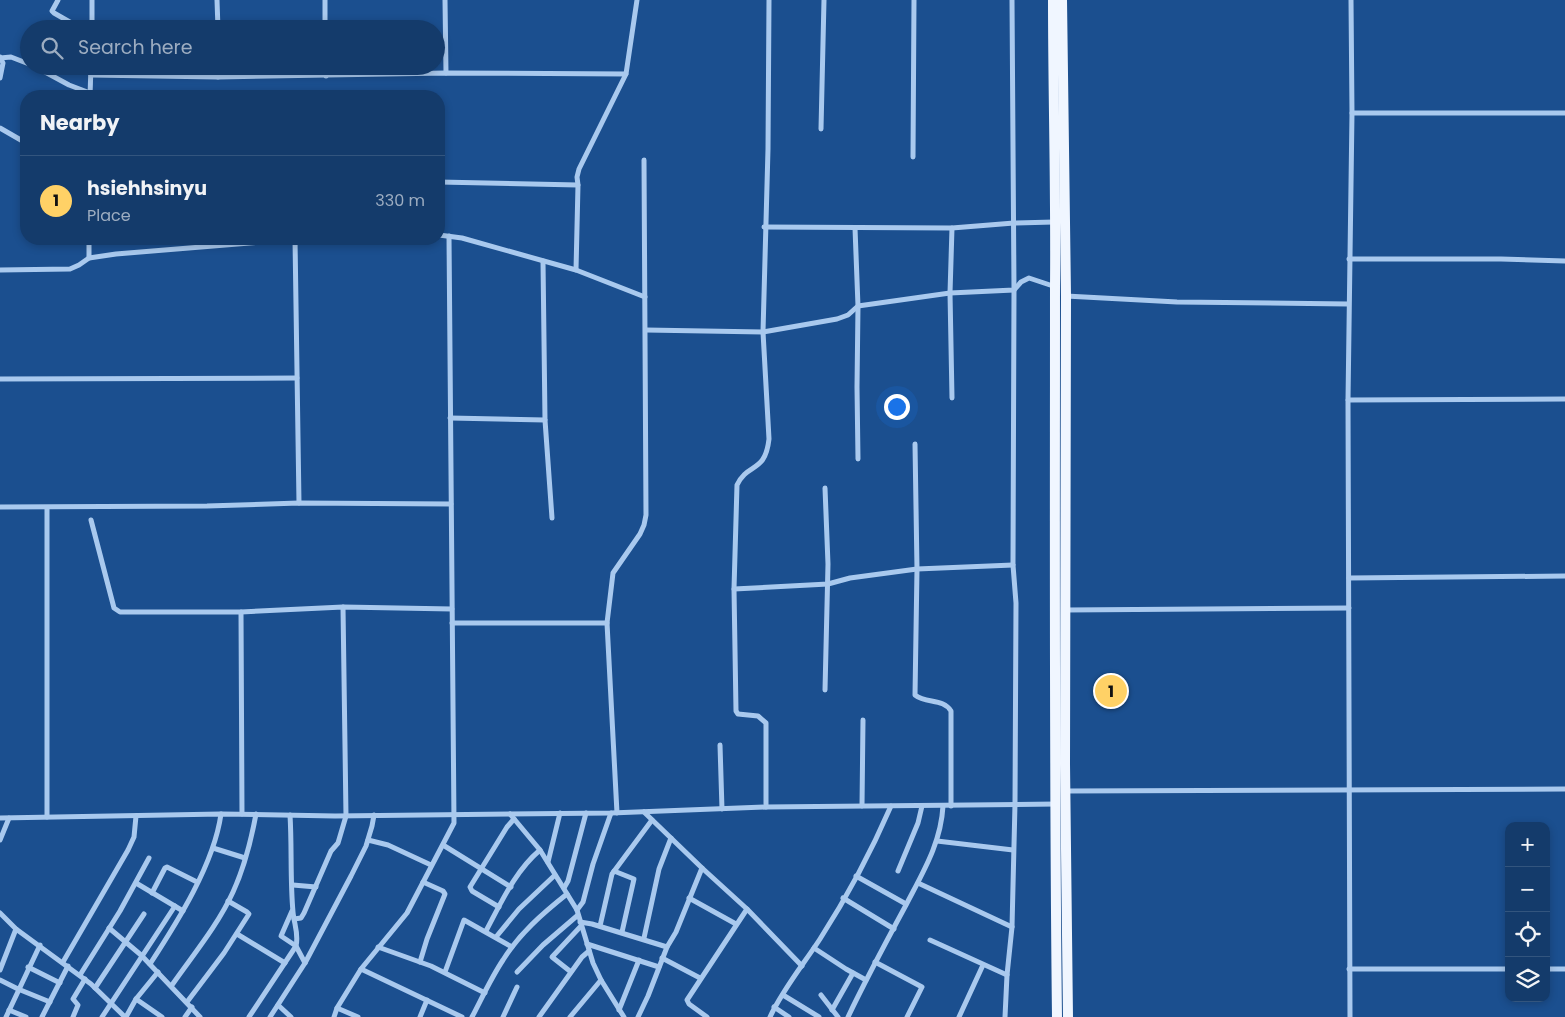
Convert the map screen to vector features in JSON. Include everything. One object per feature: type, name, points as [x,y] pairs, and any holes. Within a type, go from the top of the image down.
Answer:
[{"type":"main road","points":[[1053,0],[1060,804],[1057,1017]]},
{"type":"main road","points":[[1062,0],[1066,291],[1066,610],[1065,791],[1060,804],[1068,1017]]},
{"type":"street","points":[[58,0],[52,10],[64,20]]},
{"type":"street","points":[[92,0],[92,20]]},
{"type":"street","points":[[218,0],[218,20]]},
{"type":"street","points":[[325,0],[325,20]]},
{"type":"street","points":[[445,0],[446,73],[626,74]]},
{"type":"street","points":[[576,270],[577,177],[579,169],[626,74],[637,0]]},
{"type":"street","points":[[766,807],[766,723],[758,716],[738,714],[736,711],[734,589],[737,485],[744,474],[764,460],[768,451],[769,439],[763,332],[764,227],[768,150],[769,0]]},
{"type":"street","points":[[821,129],[824,0]]},
{"type":"street","points":[[913,157],[914,0]]},
{"type":"street","points":[[1005,1017],[1012,927],[1015,804],[1016,603],[1013,565],[1014,223],[1012,0]]},
{"type":"street","points":[[1350,1017],[1348,304],[1352,113],[1351,0]]},
{"type":"street","points":[[0,78],[3,63],[0,58],[11,57],[20,60]]},
{"type":"street","points":[[51,75],[80,90]]},
{"type":"street","points":[[90,90],[91,75],[218,78],[366,75]]},
{"type":"street","points":[[1352,113],[1565,114]]},
{"type":"street","points":[[0,128],[20,140]]},
{"type":"street","points":[[517,972],[577,913],[583,902],[593,864],[614,813],[607,623],[613,573],[640,534],[646,515],[644,160]]},
{"type":"street","points":[[445,182],[578,185]]},
{"type":"street","points":[[764,227],[952,228],[1054,222]]},
{"type":"street","points":[[855,228],[858,306],[858,458]]},
{"type":"street","points":[[952,228],[950,293],[952,398]]},
{"type":"street","points":[[445,236],[462,238],[576,270],[645,297]]},
{"type":"street","points":[[334,1017],[337,1008],[361,969],[407,913],[454,822],[449,236]]},
{"type":"street","points":[[89,245],[89,258]]},
{"type":"street","points":[[0,270],[70,269],[80,265],[89,258],[146,251],[234,245]]},
{"type":"street","points":[[296,245],[299,503]]},
{"type":"street","points":[[1349,259],[1565,261]]},
{"type":"street","points":[[543,261],[545,420],[552,518]]},
{"type":"street","points":[[646,330],[763,332],[838,319],[848,315],[858,306],[950,293],[1014,290],[1021,282],[1029,278],[1066,291],[1178,302],[1348,304]]},
{"type":"street","points":[[0,379],[297,378]]},
{"type":"street","points":[[1348,400],[1565,398]]},
{"type":"street","points":[[450,418],[545,420]]},
{"type":"street","points":[[915,444],[917,569],[915,695],[921,699],[945,704],[951,710],[951,806]]},
{"type":"street","points":[[825,488],[828,584],[825,690]]},
{"type":"street","points":[[0,507],[207,506],[299,503],[451,504]]},
{"type":"street","points":[[47,508],[47,817]]},
{"type":"street","points":[[91,520],[114,608],[120,612],[241,612],[343,608],[452,609]]},
{"type":"street","points":[[734,589],[828,584],[850,578],[917,569],[1013,565]]},
{"type":"street","points":[[1349,578],[1565,576]]},
{"type":"street","points":[[294,919],[303,916],[331,851],[338,843],[346,816],[343,608]]},
{"type":"street","points":[[1066,610],[1349,608]]},
{"type":"street","points":[[241,612],[242,814]]},
{"type":"street","points":[[452,623],[607,623]]},
{"type":"street","points":[[862,806],[863,720]]},
{"type":"street","points":[[720,745],[722,809]]},
{"type":"street","points":[[1065,791],[1565,789]]},
{"type":"street","points":[[0,818],[222,814],[346,816],[614,813],[766,807],[1060,804]]},
{"type":"street","points":[[770,1017],[774,1007],[814,948],[856,876],[876,840],[891,806]]},
{"type":"street","points":[[898,872],[918,823],[922,806]]},
{"type":"street","points":[[848,1017],[875,962],[932,857],[942,822],[942,806]]},
{"type":"street","points":[[644,812],[747,909],[802,966]]},
{"type":"street","points":[[548,862],[560,813]]},
{"type":"street","points":[[564,888],[568,881],[586,813]]},
{"type":"street","points":[[150,964],[183,911],[197,882],[213,848],[222,814]]},
{"type":"street","points":[[172,985],[228,902],[245,858],[256,814]]},
{"type":"street","points":[[510,814],[540,850],[564,888],[577,913],[589,951],[601,980],[624,1017]]},
{"type":"street","points":[[249,1017],[296,946],[298,938],[293,910],[290,815]]},
{"type":"street","points":[[270,1017],[305,964],[368,840],[374,815]]},
{"type":"street","points":[[63,962],[128,850],[134,837],[136,816]]},
{"type":"street","points":[[0,840],[9,818]]},
{"type":"street","points":[[498,907],[470,890],[470,887],[507,827],[514,819]]},
{"type":"street","points":[[600,926],[614,871],[652,820]]},
{"type":"street","points":[[644,938],[659,869],[671,838]]},
{"type":"street","points":[[368,840],[388,845],[431,865]]},
{"type":"street","points":[[937,841],[1013,850]]},
{"type":"street","points":[[443,844],[511,887]]},
{"type":"street","points":[[213,848],[245,858]]},
{"type":"street","points":[[486,931],[517,876],[540,850]]},
{"type":"street","points":[[73,1017],[78,1005],[73,998],[148,858]]},
{"type":"street","points":[[152,892],[167,867],[197,882]]},
{"type":"street","points":[[638,1017],[702,868]]},
{"type":"street","points":[[614,871],[634,879],[622,932]]},
{"type":"street","points":[[496,937],[519,909],[555,874]]},
{"type":"street","points":[[856,876],[906,904]]},
{"type":"street","points":[[420,962],[445,894],[443,891],[422,882]]},
{"type":"street","points":[[136,883],[183,911]]},
{"type":"street","points":[[918,883],[1012,927]]},
{"type":"street","points":[[293,885],[316,888]]},
{"type":"street","points":[[473,1017],[495,972],[512,947],[537,919],[567,894]]},
{"type":"street","points":[[689,898],[736,924]]},
{"type":"street","points":[[843,898],[894,929]]},
{"type":"street","points":[[187,1002],[206,979],[249,913],[228,902]]},
{"type":"street","points":[[102,1017],[175,906]]},
{"type":"street","points":[[707,1017],[689,1004],[687,1000],[747,909]]},
{"type":"street","points":[[293,910],[280,936],[296,946],[305,964]]},
{"type":"street","points":[[0,913],[16,929],[83,977],[126,1017],[136,999],[158,972]]},
{"type":"street","points":[[96,988],[144,914]]},
{"type":"street","points":[[445,972],[464,920],[512,947]]},
{"type":"street","points":[[581,924],[600,926],[644,938],[667,947]]},
{"type":"street","points":[[571,972],[552,957],[581,924]]},
{"type":"street","points":[[110,928],[172,985],[200,1017]]},
{"type":"street","points":[[0,970],[16,929]]},
{"type":"street","points":[[237,934],[285,963]]},
{"type":"street","points":[[930,940],[1007,975]]},
{"type":"street","points":[[587,944],[659,967]]},
{"type":"street","points":[[6,1017],[40,945]]},
{"type":"street","points":[[378,947],[445,972],[485,993]]},
{"type":"street","points":[[814,948],[866,980]]},
{"type":"street","points":[[540,1017],[582,957],[589,951]]},
{"type":"street","points":[[662,958],[700,978]]},
{"type":"street","points":[[619,1010],[639,960]]},
{"type":"street","points":[[875,962],[922,987],[907,1017]]},
{"type":"street","points":[[959,1017],[983,964]]},
{"type":"street","points":[[42,1017],[68,966]]},
{"type":"street","points":[[28,967],[60,983]]},
{"type":"street","points":[[361,969],[460,1016]]},
{"type":"street","points":[[1349,969],[1505,969]]},
{"type":"street","points":[[1550,969],[1565,969]]},
{"type":"street","points":[[832,1010],[853,973]]},
{"type":"street","points":[[0,980],[50,1002]]},
{"type":"street","points":[[570,1017],[601,980]]},
{"type":"street","points":[[503,1017],[517,987]]},
{"type":"street","points":[[783,994],[819,1017]]},
{"type":"street","points":[[821,995],[838,1017]]},
{"type":"street","points":[[136,999],[162,1017]]},
{"type":"street","points":[[420,1017],[427,1000]]},
{"type":"street","points":[[278,1005],[291,1017]]},
{"type":"street","points":[[185,1017],[192,1007]]},
{"type":"street","points":[[774,1007],[789,1017]]},
{"type":"street","points":[[337,1008],[358,1017]]},
{"type":"street","points":[[9,1010],[26,1017]]},
{"type":"place","name":"hsiehhsinyu","points":[[1111,691]]}]
